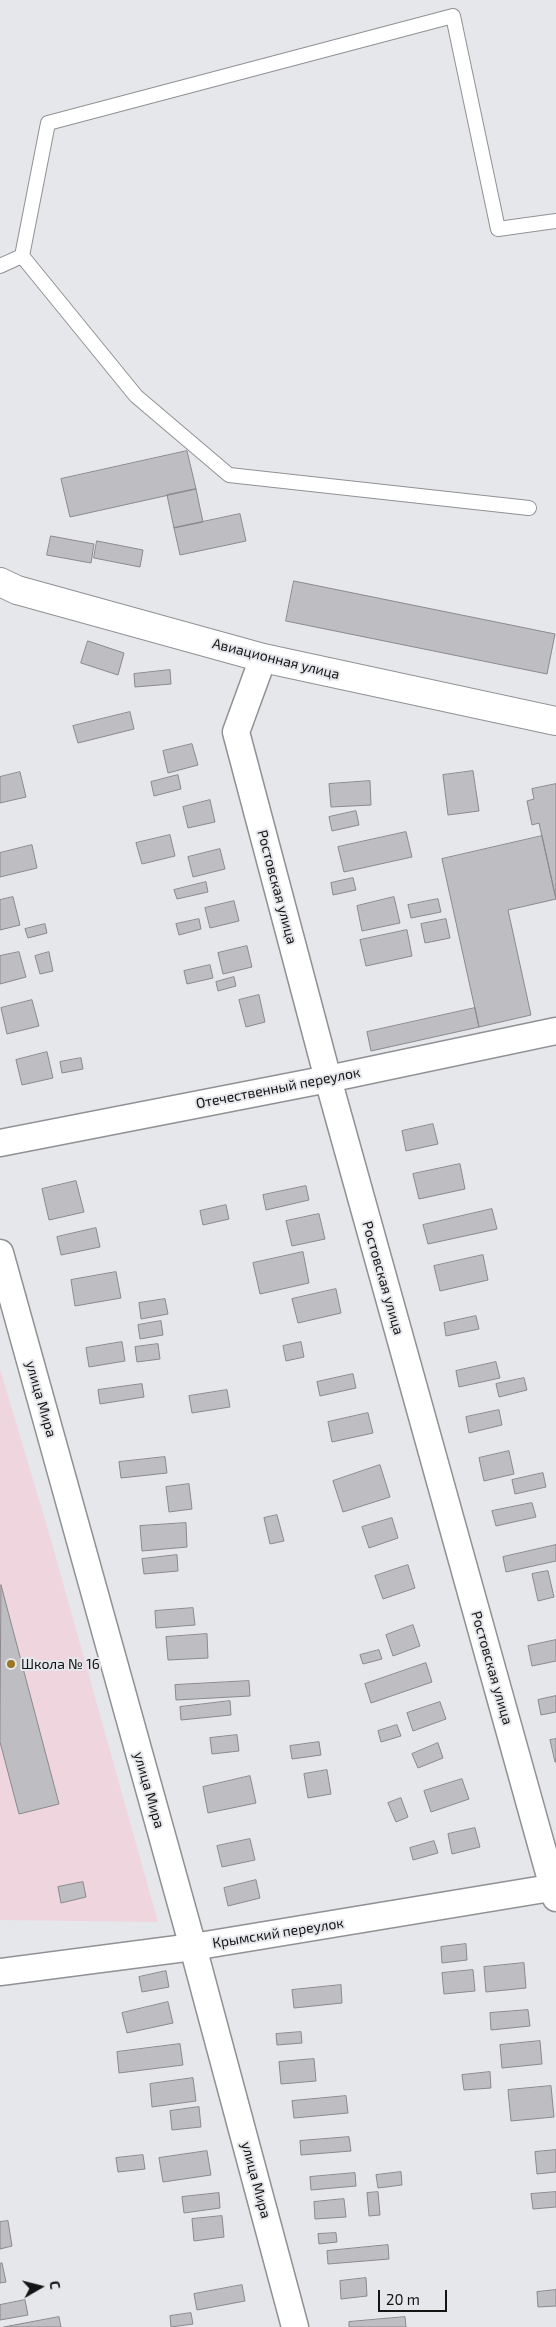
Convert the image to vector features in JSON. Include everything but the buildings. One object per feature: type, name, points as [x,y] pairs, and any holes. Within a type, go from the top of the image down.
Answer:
[{"type":"main road","name":"Авиационная улица","points":[[0,582],[17,590],[263,658],[556,721]]},
{"type":"street","name":"Ростовская улица","points":[[263,658],[236,732],[328,1079],[555,1891]]},
{"type":"street","name":"Отечественный переулок","points":[[0,1143],[328,1079],[556,1031]]},
{"type":"street","name":"улица Мира","points":[[0,1253],[295,2327]]},
{"type":"street","name":"Крымский переулок","points":[[0,1972],[192,1947],[555,1891]]},
{"type":"lane","points":[[22,256],[48,123],[453,16],[498,229],[556,221]]},
{"type":"lane","points":[[0,266],[22,256]]},
{"type":"lane","points":[[22,256],[136,396],[229,475],[529,508]]},
{"type":"shaded area","points":[[0,1369],[49,1533],[158,1922],[0,1920]]},
{"type":"place","name":"Школа № 16","points":[[11,1664]]}]
